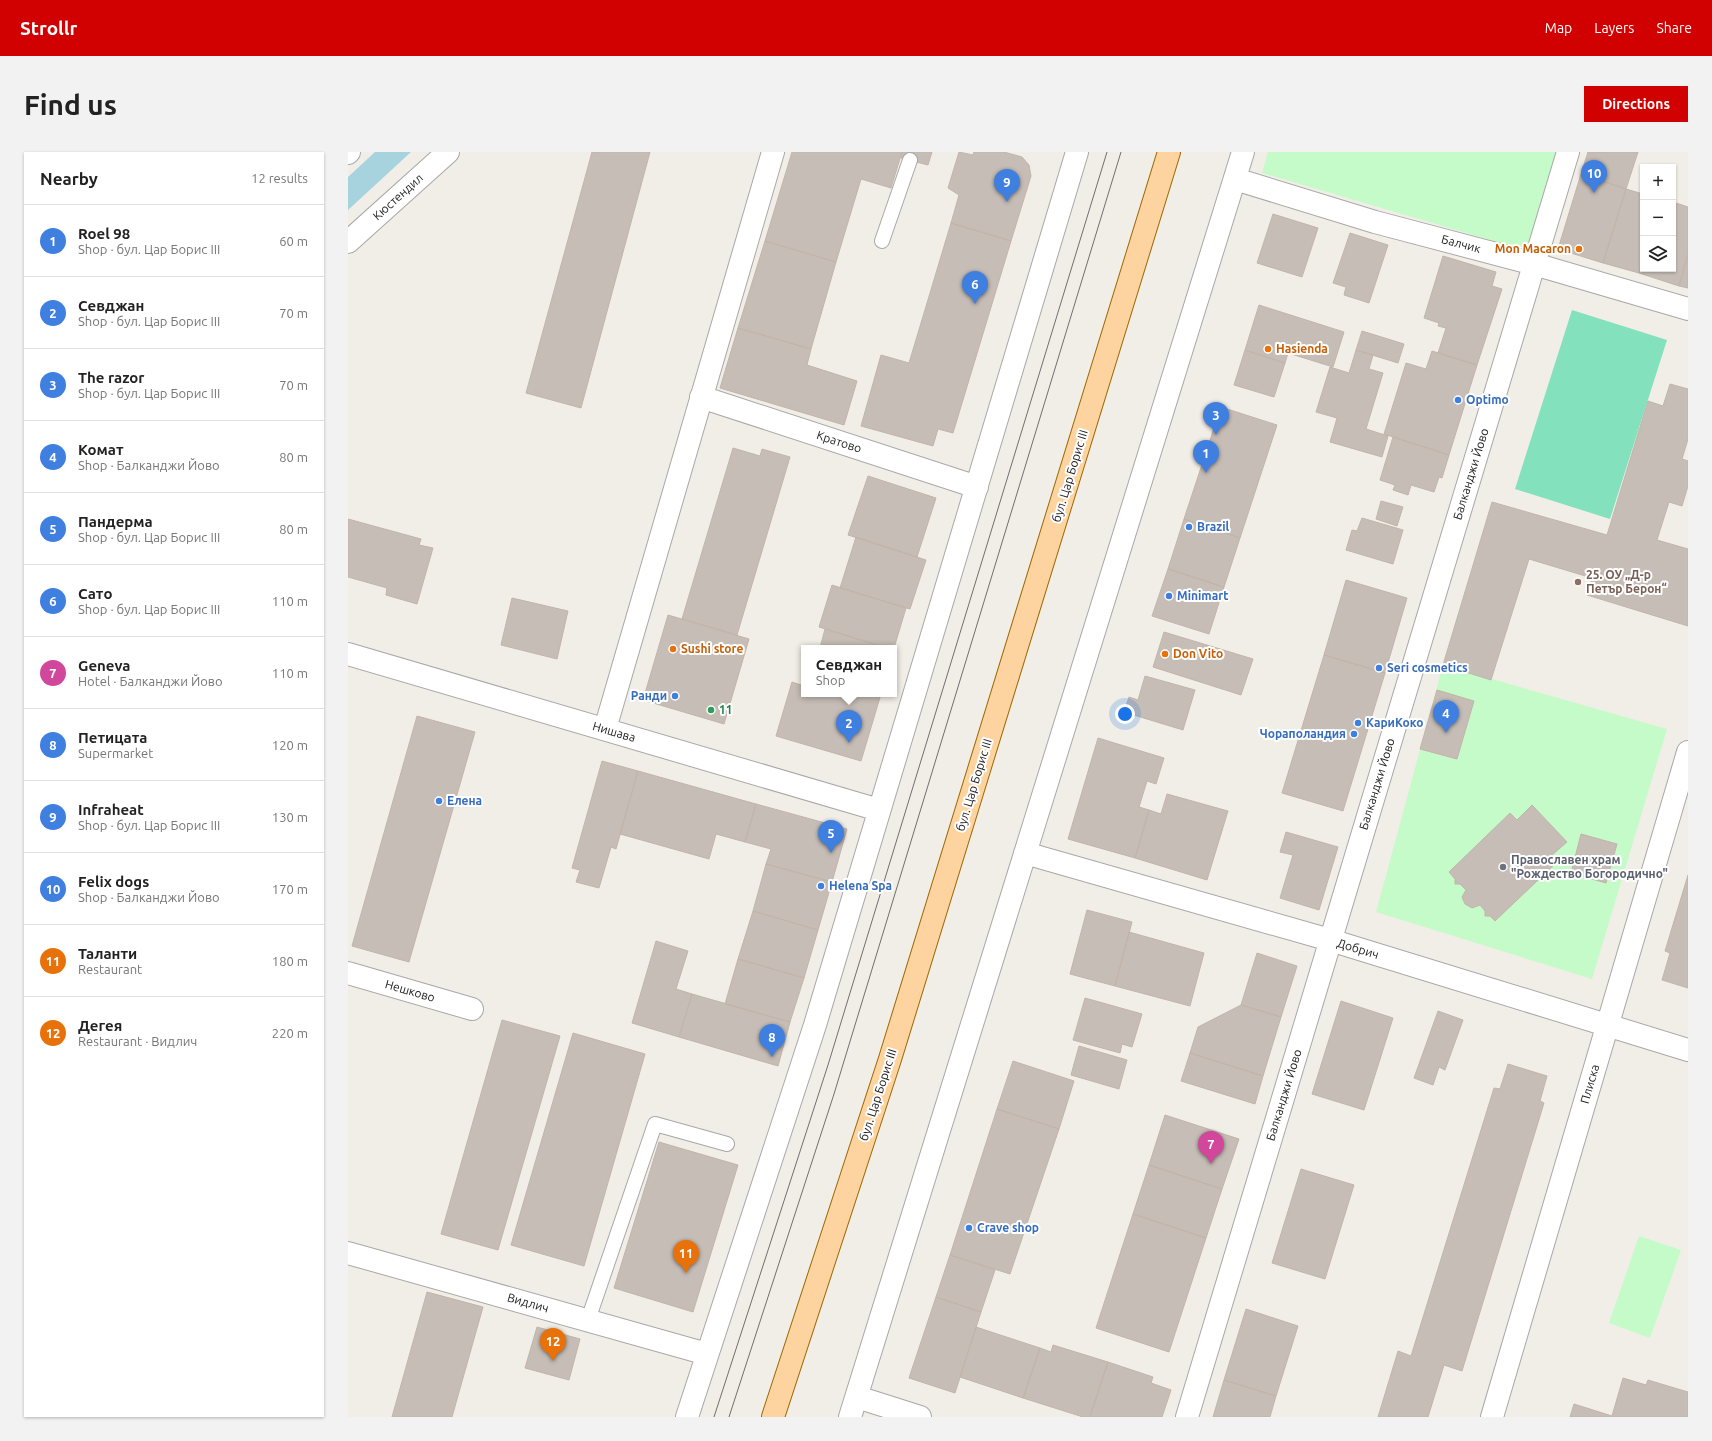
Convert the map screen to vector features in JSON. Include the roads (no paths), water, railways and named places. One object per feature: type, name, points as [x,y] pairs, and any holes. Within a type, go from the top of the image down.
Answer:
[{"type":"main road","name":"бул. Цар Борис III","points":[[773,1417],[890,1059],[1169,152]]},
{"type":"street","name":"Кюстендил","points":[[348,242],[448,152]]},
{"type":"street","points":[[605,729],[773,152]]},
{"type":"street","points":[[687,1417],[792,1095],[1077,152]]},
{"type":"street","points":[[920,1417],[854,1407],[1243,152]]},
{"type":"street","name":"Балканджи Йово","points":[[1187,1417],[1568,152]]},
{"type":"street","name":"Балчик","points":[[1235,179],[1375,222],[1534,264],[1688,309]]},
{"type":"street","name":"Кратово","points":[[701,397],[977,487]]},
{"type":"street","name":"Нишава","points":[[348,654],[879,810]]},
{"type":"street","name":"Плиска","points":[[1492,1417],[1688,752]]},
{"type":"street","name":"Добрич","points":[[1025,853],[1330,940],[1688,1050]]},
{"type":"street","name":"Нешково","points":[[348,974],[472,1009]]},
{"type":"street","name":"Видлич","points":[[348,1253],[707,1354]]},
{"type":"lane","points":[[882,241],[910,160]]},
{"type":"lane","points":[[588,1320],[655,1124],[727,1144]]},
{"type":"water","points":[[375,152],[411,152],[348,210],[348,177]]},
{"type":"tram line","points":[[714,1417],[828,1065],[1107,152]]},
{"type":"tram line","points":[[729,1417],[834,1094],[1121,152]]},
{"type":"place","name":"Felix dogs","points":[[1594,193]]},
{"type":"place","name":"Infraheat","points":[[1007,202]]},
{"type":"place","name":"Mon Macaron","points":[[1579,249]]},
{"type":"place","name":"Сато","points":[[975,304]]},
{"type":"place","name":"Hasienda","points":[[1268,349]]},
{"type":"place","name":"Optimo","points":[[1458,400]]},
{"type":"place","name":"The razor","points":[[1216,435]]},
{"type":"place","name":"Roel 98","points":[[1206,473]]},
{"type":"place","name":"Brazil","points":[[1189,527]]},
{"type":"place","name":"25. ОУ „Д-р Петър Берон“","points":[[1578,582]]},
{"type":"place","name":"Minimart","points":[[1169,596]]},
{"type":"place","name":"Sushi store","points":[[673,649]]},
{"type":"place","name":"Don Vito","points":[[1165,654]]},
{"type":"place","name":"Seri cosmetics","points":[[1379,668]]},
{"type":"place","name":"Ранди","points":[[675,696]]},
{"type":"place","name":"11","points":[[711,710]]},
{"type":"place","name":"КариКоко","points":[[1358,723]]},
{"type":"place","name":"Комат","points":[[1446,733]]},
{"type":"place","name":"Чораполандия","points":[[1354,734]]},
{"type":"place","name":"Севджан","points":[[849,743]]},
{"type":"place","name":"Елена","points":[[439,801]]},
{"type":"place","name":"Пандерма","points":[[831,853]]},
{"type":"place","name":"Православен храм \"Рождество Богородично\"","points":[[1503,867]]},
{"type":"place","name":"Helena Spa","points":[[821,886]]},
{"type":"place","name":"Петицата","points":[[772,1057]]},
{"type":"place","name":"Geneva","points":[[1211,1164]]},
{"type":"place","name":"Crave shop","points":[[969,1228]]},
{"type":"place","name":"Таланти","points":[[686,1273]]},
{"type":"place","name":"Дегея","points":[[553,1361]]}]
